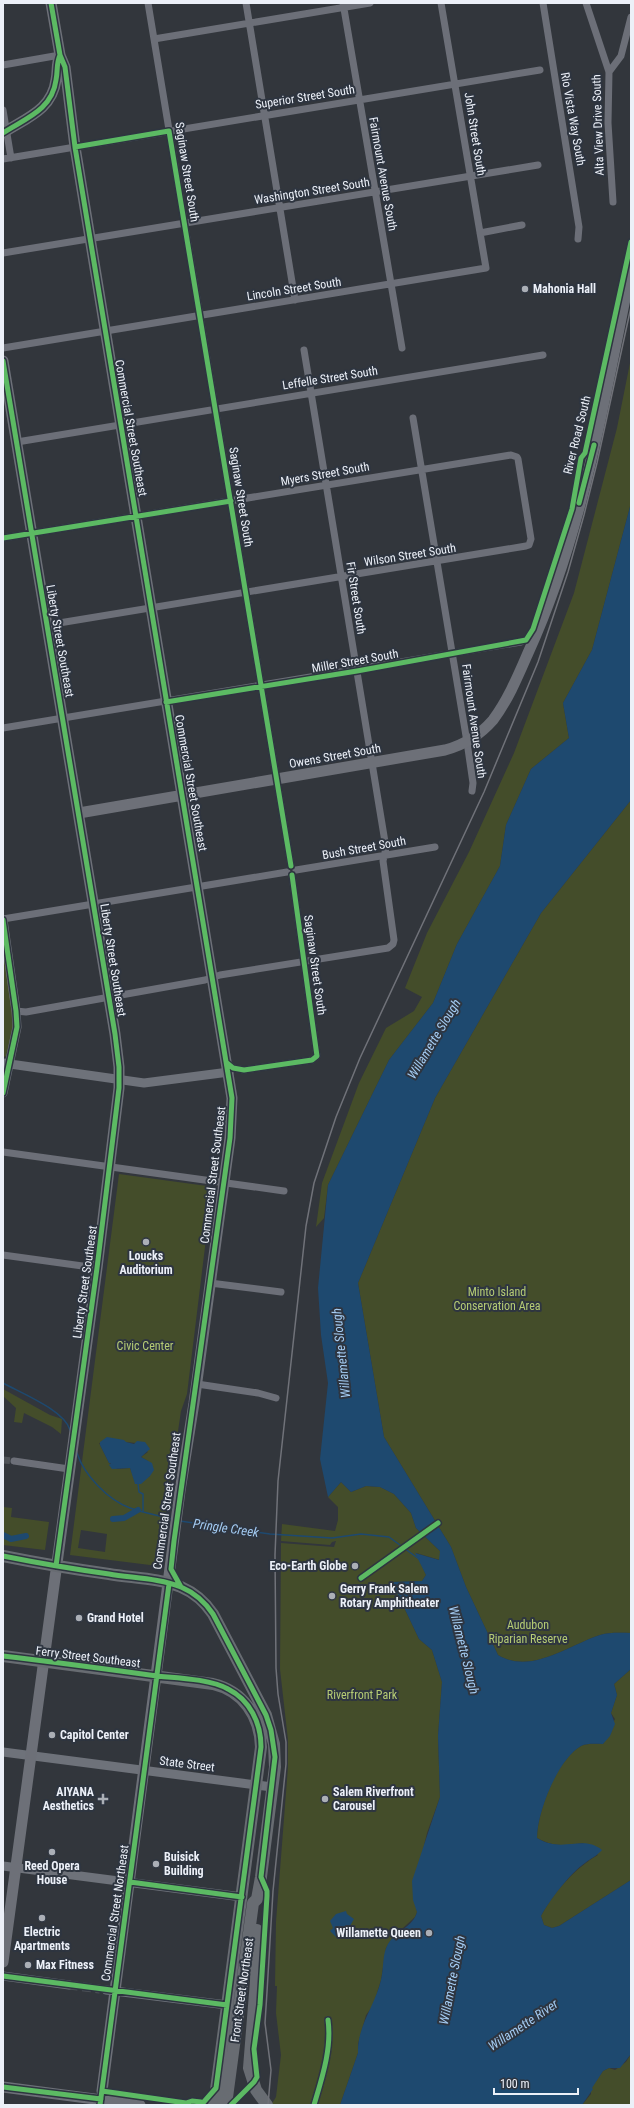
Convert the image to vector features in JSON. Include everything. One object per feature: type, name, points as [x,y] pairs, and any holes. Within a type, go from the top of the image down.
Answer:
[{"type":"highway","points":[[3,1556],[175,1585]]},
{"type":"highway","name":"Front Street Northeast","points":[[175,1585],[195,1594],[206,1603],[217,1620],[266,1715],[271,1730],[275,1757],[257,1899],[253,1903],[226,2105]]},
{"type":"highway","name":"Ferry Street Southeast","points":[[3,1656],[221,1686],[240,1697],[254,1715],[261,1736],[256,1786]]},
{"type":"highway","name":"Front Street Northeast","points":[[214,2105],[256,1786]]},
{"type":"highway","points":[[257,1899],[259,1904],[256,1981],[249,2055],[250,2074],[256,2090],[267,2105]]},
{"type":"main road","name":"Commercial Street Southeast","points":[[51,3],[60,55],[65,67],[75,147],[166,702],[214,977],[232,1098],[232,1114],[197,1384],[180,1491],[174,1541],[171,1569],[175,1585],[157,1676],[144,1771]]},
{"type":"main road","points":[[5,131],[37,113],[46,105],[53,91],[56,79],[56,64],[60,55]]},
{"type":"main road","name":"River Road South","points":[[467,742],[488,725],[505,701],[547,606],[565,554],[580,499],[631,270]]},
{"type":"main road","name":"Liberty Street Southeast","points":[[3,361],[109,996],[120,1080],[97,1268],[77,1405],[3,1962]]},
{"type":"main road","name":"Owens Street South","points":[[78,813],[445,750],[467,742]]},
{"type":"main road","points":[[3,920],[17,1027],[6,1064],[3,1093]]},
{"type":"main road","points":[[6,1064],[151,1083],[228,1067]]},
{"type":"main road","name":"State Street","points":[[3,1752],[272,1788]]},
{"type":"main road","name":"Commercial Street Northeast","points":[[101,2099],[105,2064],[107,1990],[130,1882],[144,1771]]},
{"type":"main road","points":[[3,1866],[242,1897]]},
{"type":"main road","points":[[3,1976],[69,1985]]},
{"type":"main road","points":[[107,1990],[227,2005]]},
{"type":"main road","points":[[3,2087],[140,2105]]},
{"type":"street","name":"Saginaw Street South","points":[[148,3],[292,871],[317,1058],[244,1070],[242,1073],[233,1074],[228,1067]]},
{"type":"street","points":[[246,3],[295,300]]},
{"type":"street","points":[[154,39],[344,5],[370,3]]},
{"type":"street","name":"John Street South","points":[[441,3],[486,268]]},
{"type":"street","name":"Rio Vista Way South","points":[[543,3],[580,227],[578,239]]},
{"type":"street","name":"Alta View Drive South","points":[[586,3],[609,72],[608,123],[613,202]]},
{"type":"street","name":"Fairmount Avenue South","points":[[344,5],[402,348]]},
{"type":"street","points":[[609,72],[620,56],[631,18]]},
{"type":"street","points":[[3,65],[60,55]]},
{"type":"street","name":"Superior Street South","points":[[3,159],[540,70]]},
{"type":"street","points":[[3,110],[5,131],[11,158]]},
{"type":"street","name":"Washington Street South","points":[[3,253],[538,165]]},
{"type":"street","points":[[480,233],[522,225]]},
{"type":"street","name":"Lincoln Street South","points":[[3,348],[486,268]]},
{"type":"street","name":"Fir Street South","points":[[304,350],[386,848],[383,861],[394,940],[394,944],[388,948],[304,961]]},
{"type":"street","name":"Leffelle Street South","points":[[17,442],[311,392],[542,355]]},
{"type":"street","name":"Fairmount Avenue South","points":[[413,418],[467,742],[473,783],[472,791]]},
{"type":"street","name":"Myers Street South","points":[[3,538],[511,455],[517,457],[531,539],[529,545]]},
{"type":"street","name":"Wilson Street South","points":[[47,625],[521,548],[529,545]]},
{"type":"street","name":"Miller Street South","points":[[3,728],[262,687],[521,642]]},
{"type":"street","name":"Bush Street South","points":[[3,920],[435,847]]},
{"type":"street","points":[[16,1011],[26,1012],[304,961]]},
{"type":"street","points":[[3,1152],[109,1168],[279,1189],[284,1191]]},
{"type":"street","points":[[3,1255],[97,1268]]},
{"type":"street","points":[[210,1283],[281,1292]]},
{"type":"street","points":[[197,1384],[258,1393],[276,1398]]},
{"type":"street","points":[[14,1461],[56,1467],[68,1472]]},
{"type":"street","points":[[314,2105],[329,2037],[328,2020]]},
{"type":"green space","points":[[631,358],[631,503],[592,650],[563,703],[569,738],[531,769],[506,825],[500,866],[457,944],[433,1003],[389,1060],[328,1185],[324,1218],[316,1227],[322,1183],[359,1083],[386,1028],[414,1011],[422,997],[405,988],[427,933],[469,852],[514,753],[574,593],[617,428]]},
{"type":"green space","name":"Minto Island Conservation Area","points":[[631,800],[631,1633],[612,1633],[600,1635],[550,1656],[524,1662],[511,1660],[498,1655],[466,1587],[451,1547],[384,1437],[358,1283],[435,1098],[541,913]]},
{"type":"green space","points":[[3,940],[14,1023],[6,1056],[4,1057]]},
{"type":"green space","name":"Civic Center","points":[[119,1174],[207,1186],[212,1190],[187,1394],[181,1411],[158,1566],[70,1555]],"holes":[[[99,1443],[136,1443],[148,1452],[141,1457],[148,1461],[150,1476],[136,1484],[130,1468],[117,1469],[109,1463]],[[81,1530],[107,1534],[105,1552],[78,1548]]]},
{"type":"green space","points":[[3,1389],[50,1415],[62,1419],[61,1434],[52,1427],[24,1413],[22,1423],[14,1422],[16,1408],[3,1396]]},
{"type":"green space","name":"Riverfront Park","points":[[341,1482],[351,1492],[366,1486],[380,1487],[394,1494],[411,1513],[416,1528],[440,1551],[440,1560],[416,1553],[426,1575],[422,1581],[392,1582],[419,1639],[432,1650],[442,1682],[438,1736],[440,1797],[427,1833],[413,1892],[417,1912],[415,1917],[393,1937],[386,1948],[381,1980],[373,2006],[366,2015],[358,2044],[358,2053],[340,2105],[271,2105],[276,2097],[281,2055],[276,2013],[276,1922],[288,1767],[288,1740],[280,1669],[281,1543],[334,1547],[336,1541],[332,1542],[330,1545],[281,1541],[282,1524],[335,1531],[338,1520],[338,1507],[328,1497]]},
{"type":"green space","points":[[3,1507],[12,1508],[11,1517],[49,1522],[45,1550],[3,1545]]},
{"type":"green space","points":[[631,1669],[631,1880],[559,1926],[552,1928],[544,1925],[541,1916],[546,1907],[573,1874],[589,1860],[598,1855],[583,1843],[560,1845],[549,1843],[537,1838],[540,1814],[550,1787],[564,1762],[572,1753],[583,1745],[603,1744],[615,1719],[611,1713],[617,1695],[614,1684]]},
{"type":"green space","points":[[631,2054],[631,2105],[582,2105],[591,2094],[591,2088],[603,2071],[609,2068],[615,2070],[626,2062]]},
{"type":"water","points":[[631,503],[631,800],[541,913],[435,1098],[358,1283],[384,1437],[451,1547],[466,1587],[498,1655],[511,1660],[524,1662],[537,1660],[563,1651],[600,1635],[612,1633],[631,1633],[631,1669],[614,1684],[617,1695],[611,1713],[615,1724],[610,1736],[603,1744],[589,1744],[581,1746],[564,1762],[550,1787],[545,1801],[538,1827],[537,1838],[555,1844],[587,1844],[602,1850],[579,1867],[555,1895],[541,1916],[544,1925],[552,1928],[559,1926],[631,1880],[631,2054],[620,2068],[609,2068],[603,2071],[582,2105],[340,2105],[358,2053],[360,2034],[378,1989],[382,1975],[386,1948],[395,1936],[412,1922],[417,1912],[413,1900],[412,1881],[440,1797],[438,1736],[442,1682],[432,1650],[419,1639],[392,1582],[422,1581],[426,1575],[415,1553],[439,1560],[440,1551],[416,1528],[411,1513],[394,1494],[380,1487],[366,1486],[351,1492],[341,1482],[328,1497],[320,1459],[328,1383],[321,1335],[318,1288],[328,1185],[389,1060],[433,1003],[457,944],[500,866],[506,825],[531,769],[569,738],[563,703],[592,650]]},
{"type":"water","points":[[107,1437],[124,1440],[134,1444],[137,1441],[145,1442],[150,1449],[141,1457],[152,1463],[154,1470],[150,1476],[141,1484],[135,1484],[130,1468],[112,1469],[109,1465],[111,1463],[109,1463],[100,1445],[100,1442]]},
{"type":"water","points":[[346,1911],[347,1914],[354,1919],[350,1926],[352,1932],[337,1938],[330,1931],[333,1928],[330,1921],[336,1914]]},
{"type":"waterway","name":"Pringle Creek","points":[[3,1383],[51,1409],[60,1416],[70,1430]]},
{"type":"waterway","name":"Pringle Creek","points":[[77,1453],[85,1470],[91,1478],[113,1499],[135,1510],[172,1519]]},
{"type":"waterway","points":[[138,1484],[139,1492],[143,1494],[143,1511]]},
{"type":"waterway","points":[[113,1519],[124,1518],[138,1510]]},
{"type":"waterway","name":"Pringle Creek","points":[[180,1521],[270,1534],[332,1538],[361,1534],[389,1537],[419,1559]]},
{"type":"waterway","points":[[3,1535],[11,1539],[26,1536]]},
{"type":"tunnel","points":[[3,1460],[14,1461]]},
{"type":"tunnel","points":[[69,1985],[100,1989]]},
{"type":"railway","points":[[268,2105],[271,2070],[265,2023],[273,1891],[286,1764],[286,1742],[278,1694],[276,1668],[275,1555],[278,1481],[306,1226],[314,1183],[336,1117],[360,1058],[484,792],[538,662],[568,572],[584,515],[597,463],[631,307]]},
{"type":"cycle path","points":[[51,3],[60,55],[65,67],[75,147],[232,1098],[230,1138],[171,1569],[181,1587]]},
{"type":"cycle path","points":[[3,133],[29,118],[44,106],[54,90],[60,55]]},
{"type":"cycle path","points":[[75,147],[169,131],[291,866]]},
{"type":"cycle path","points":[[166,702],[357,671],[526,640],[533,629],[572,509],[581,458],[585,453],[631,242]]},
{"type":"cycle path","points":[[3,361],[115,1034],[119,1067],[119,1088],[97,1268],[56,1566]]},
{"type":"cycle path","points":[[579,503],[594,445]]},
{"type":"cycle path","points":[[3,538],[231,501]]},
{"type":"cycle path","points":[[227,1063],[233,1068],[244,1070],[312,1060],[317,1056],[292,875]]},
{"type":"cycle path","points":[[3,920],[17,1027],[3,1093]]},
{"type":"cycle path","points":[[361,1578],[438,1523]]},
{"type":"cycle path","points":[[3,1556],[82,1570],[155,1580],[173,1584],[191,1592],[203,1602],[213,1614],[266,1715],[271,1730],[275,1757],[261,1877],[267,1891],[267,1896],[260,2005],[254,2049],[257,2077],[254,2082],[231,2105]]},
{"type":"cycle path","points":[[100,2105],[169,1584]]},
{"type":"cycle path","points":[[3,1656],[212,1683],[228,1689],[236,1694],[253,1713],[259,1729],[261,1747],[216,2088],[202,2104]]},
{"type":"cycle path","points":[[130,1882],[242,1897]]},
{"type":"cycle path","points":[[3,1976],[227,2005]]},
{"type":"cycle path","points":[[314,2105],[323,2074],[329,2041],[328,2020]]},
{"type":"cycle path","points":[[3,2087],[101,2099]]},
{"type":"cycle path","points":[[102,2091],[186,2103],[192,2101],[201,2102],[202,2104]]},
{"type":"place","name":"Mahonia Hall","points":[[525,289]]},
{"type":"place","name":"Loucks Auditorium","points":[[146,1242]]},
{"type":"place","name":"Eco-Earth Globe","points":[[355,1566]]},
{"type":"place","name":"Gerry Frank Salem Rotary Amphitheater","points":[[332,1596]]},
{"type":"place","name":"Grand Hotel","points":[[79,1618]]},
{"type":"place","name":"Capitol Center","points":[[52,1735]]},
{"type":"place","name":"AIYANA Aesthetics","points":[[103,1799]]},
{"type":"place","name":"Salem Riverfront Carousel","points":[[325,1799]]},
{"type":"place","name":"Reed Opera House","points":[[52,1852]]},
{"type":"place","name":"Buisick Building","points":[[156,1864]]},
{"type":"place","name":"Electric Apartments","points":[[42,1918]]},
{"type":"place","name":"Willamette Queen","points":[[429,1933]]},
{"type":"place","name":"Max Fitness","points":[[28,1965]]},
{"type":"water label","name":"Willamette Slough","points":[[434,1039]]},
{"type":"water label","name":"Willamette Slough","points":[[341,1353]]},
{"type":"water label","name":"Willamette Slough","points":[[464,1650]]},
{"type":"water label","name":"Willamette Slough","points":[[452,1980]]},
{"type":"water label","name":"Willamette River","points":[[523,2025]]},
{"type":"park label","name":"Audubon Riparian Reserve","points":[[528,1632]]}]
